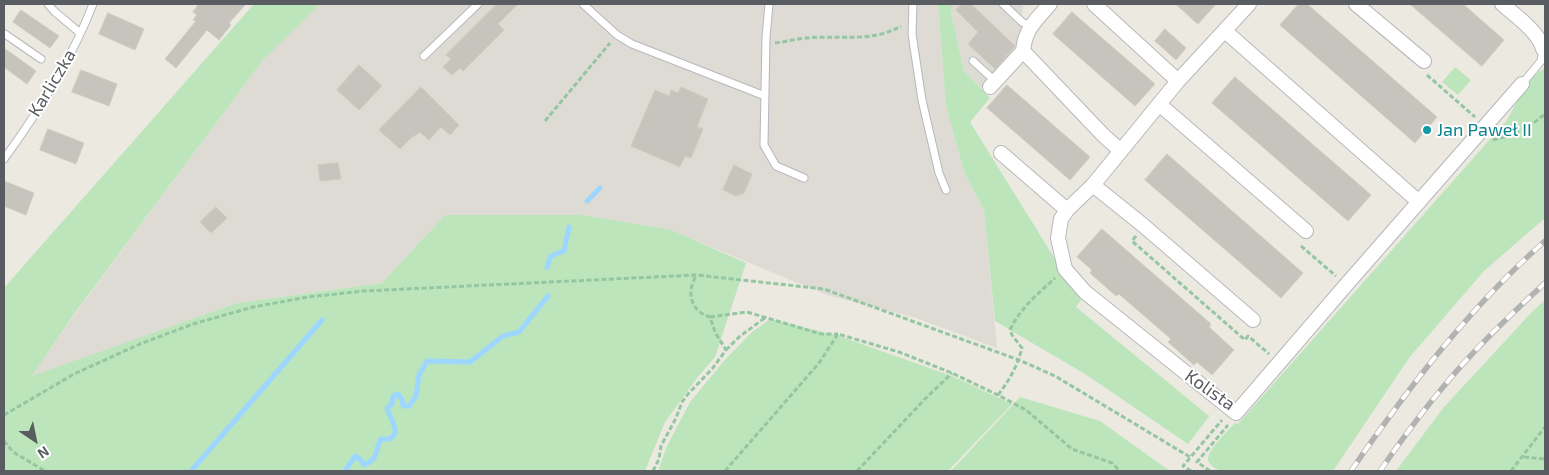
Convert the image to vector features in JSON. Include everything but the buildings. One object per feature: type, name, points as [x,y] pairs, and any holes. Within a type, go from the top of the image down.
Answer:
[{"type":"street","points":[[992,84],[1023,52],[1024,38],[1030,27],[1050,4]]},
{"type":"street","points":[[1094,4],[1178,81]]},
{"type":"street","name":"Kolista","points":[[1249,4],[1178,81],[1093,185],[1067,210],[1061,219],[1058,238],[1065,269],[1085,292],[1234,411],[1279,363],[1522,84]]},
{"type":"street","points":[[1356,4],[1424,61]]},
{"type":"street","name":"Kolista","points":[[1502,4],[1526,24],[1541,42],[1544,49]]},
{"type":"street","points":[[1225,31],[1419,202]]},
{"type":"street","points":[[1023,52],[1104,136],[1121,150]]},
{"type":"street","points":[[1159,104],[1306,231]]},
{"type":"street","points":[[1001,153],[1067,210]]},
{"type":"street","points":[[1093,185],[1144,226],[1253,320]]},
{"type":"lane","points":[[48,4],[80,33]]},
{"type":"lane","name":"Karliczka","points":[[4,159],[6,150],[54,84],[93,4]]},
{"type":"lane","points":[[424,56],[478,4]]},
{"type":"lane","points":[[584,4],[617,35],[632,44],[765,96]]},
{"type":"lane","points":[[769,4],[766,45],[764,145],[776,166],[804,178]]},
{"type":"lane","points":[[913,4],[912,34],[922,100],[939,173],[946,190]]},
{"type":"lane","points":[[1003,4],[1030,27]]},
{"type":"lane","points":[[4,35],[41,59]]},
{"type":"lane","name":"Kolista","points":[[1522,84],[1541,61],[1544,49]]},
{"type":"lane","points":[[973,61],[992,84]]},
{"type":"path","points":[[766,45],[806,38],[862,38],[892,31],[912,19]]},
{"type":"path","points":[[545,121],[617,35]]},
{"type":"path","points":[[1424,61],[1422,70],[1488,141],[1526,130],[1545,114]]},
{"type":"path","points":[[1144,226],[1132,241],[1245,340],[1248,336],[1279,363]]},
{"type":"path","points":[[998,396],[1012,375],[1022,348],[1010,330],[1015,319],[1029,302],[1065,269]]},
{"type":"path","points":[[696,275],[690,293],[693,303],[702,315],[710,317],[747,312],[821,334],[838,334],[898,352],[952,373],[1026,410],[1072,449],[1112,463],[1120,471]]},
{"type":"path","points":[[4,415],[74,374],[140,344],[193,324],[253,307],[308,297],[364,291],[696,275],[824,289],[1019,360],[1055,376],[1190,457]]},
{"type":"path","points":[[710,317],[715,332],[726,350]]},
{"type":"path","points":[[653,471],[660,459],[661,446],[682,402],[712,369],[726,350],[739,337],[766,317]]},
{"type":"path","points":[[725,471],[818,364],[838,334]]},
{"type":"path","points":[[857,471],[952,373]]},
{"type":"path","points":[[1191,471],[1184,466],[1190,457],[1234,411]]},
{"type":"path","points":[[1210,471],[1197,462],[1232,420],[1234,411]]},
{"type":"path","points":[[1511,471],[1545,427]]},
{"type":"path","points":[[4,441],[13,452],[45,471]]},
{"type":"path","points":[[1523,457],[1545,459]]},
{"type":"shaded area","points":[[320,4],[938,4],[946,107],[965,174],[984,210],[997,348],[916,318],[827,295],[670,230],[583,215],[445,215],[382,283],[237,303],[31,377],[74,315],[263,60]]},
{"type":"shaded area","points":[[951,4],[1025,4],[1023,6],[1019,49],[983,90],[964,71],[951,13]]},
{"type":"green space","points":[[254,4],[320,4],[263,60],[74,314],[32,376],[237,303],[382,283],[445,215],[583,215],[671,230],[746,263],[715,357],[665,422],[645,471],[4,471],[4,288]]},
{"type":"green space","points":[[938,4],[951,4],[951,13],[964,71],[990,98],[970,122],[1063,272],[1083,297],[1076,307],[1209,416],[1217,406],[1188,444],[1085,374],[995,321],[984,210],[965,174],[946,107]]},
{"type":"green space","points":[[1455,67],[1471,80],[1458,95],[1442,82]]},
{"type":"green space","points":[[1545,68],[1545,218],[1484,271],[1409,358],[1333,471],[1220,471],[1212,466],[1208,456],[1218,441],[1235,423],[1238,424],[1507,120],[1528,84]]},
{"type":"green space","points":[[1545,300],[1545,471],[1396,471],[1444,407]]},
{"type":"green space","points":[[770,319],[839,336],[952,376],[1012,404],[948,471],[658,471],[667,446],[690,402],[724,361],[752,332]]},
{"type":"green space","points":[[1020,397],[1100,421],[1170,471],[951,471]]},
{"type":"waterway","points":[[587,201],[600,188]]},
{"type":"waterway","points":[[547,267],[551,256],[564,251],[569,227]]},
{"type":"waterway","points":[[345,471],[355,456],[364,465],[372,460],[375,457],[381,439],[390,439],[395,434],[394,424],[387,408],[392,404],[393,396],[398,394],[403,406],[409,406],[416,396],[419,375],[427,361],[470,362],[503,336],[519,332],[548,296]]},
{"type":"waterway","points":[[191,471],[322,320]]},
{"type":"railway","points":[[1351,471],[1417,379],[1465,321],[1545,241]]},
{"type":"railway","points":[[1380,471],[1435,396],[1456,372],[1545,283]]},
{"type":"place","name":"Jan Paweł II","points":[[1427,130]]}]
